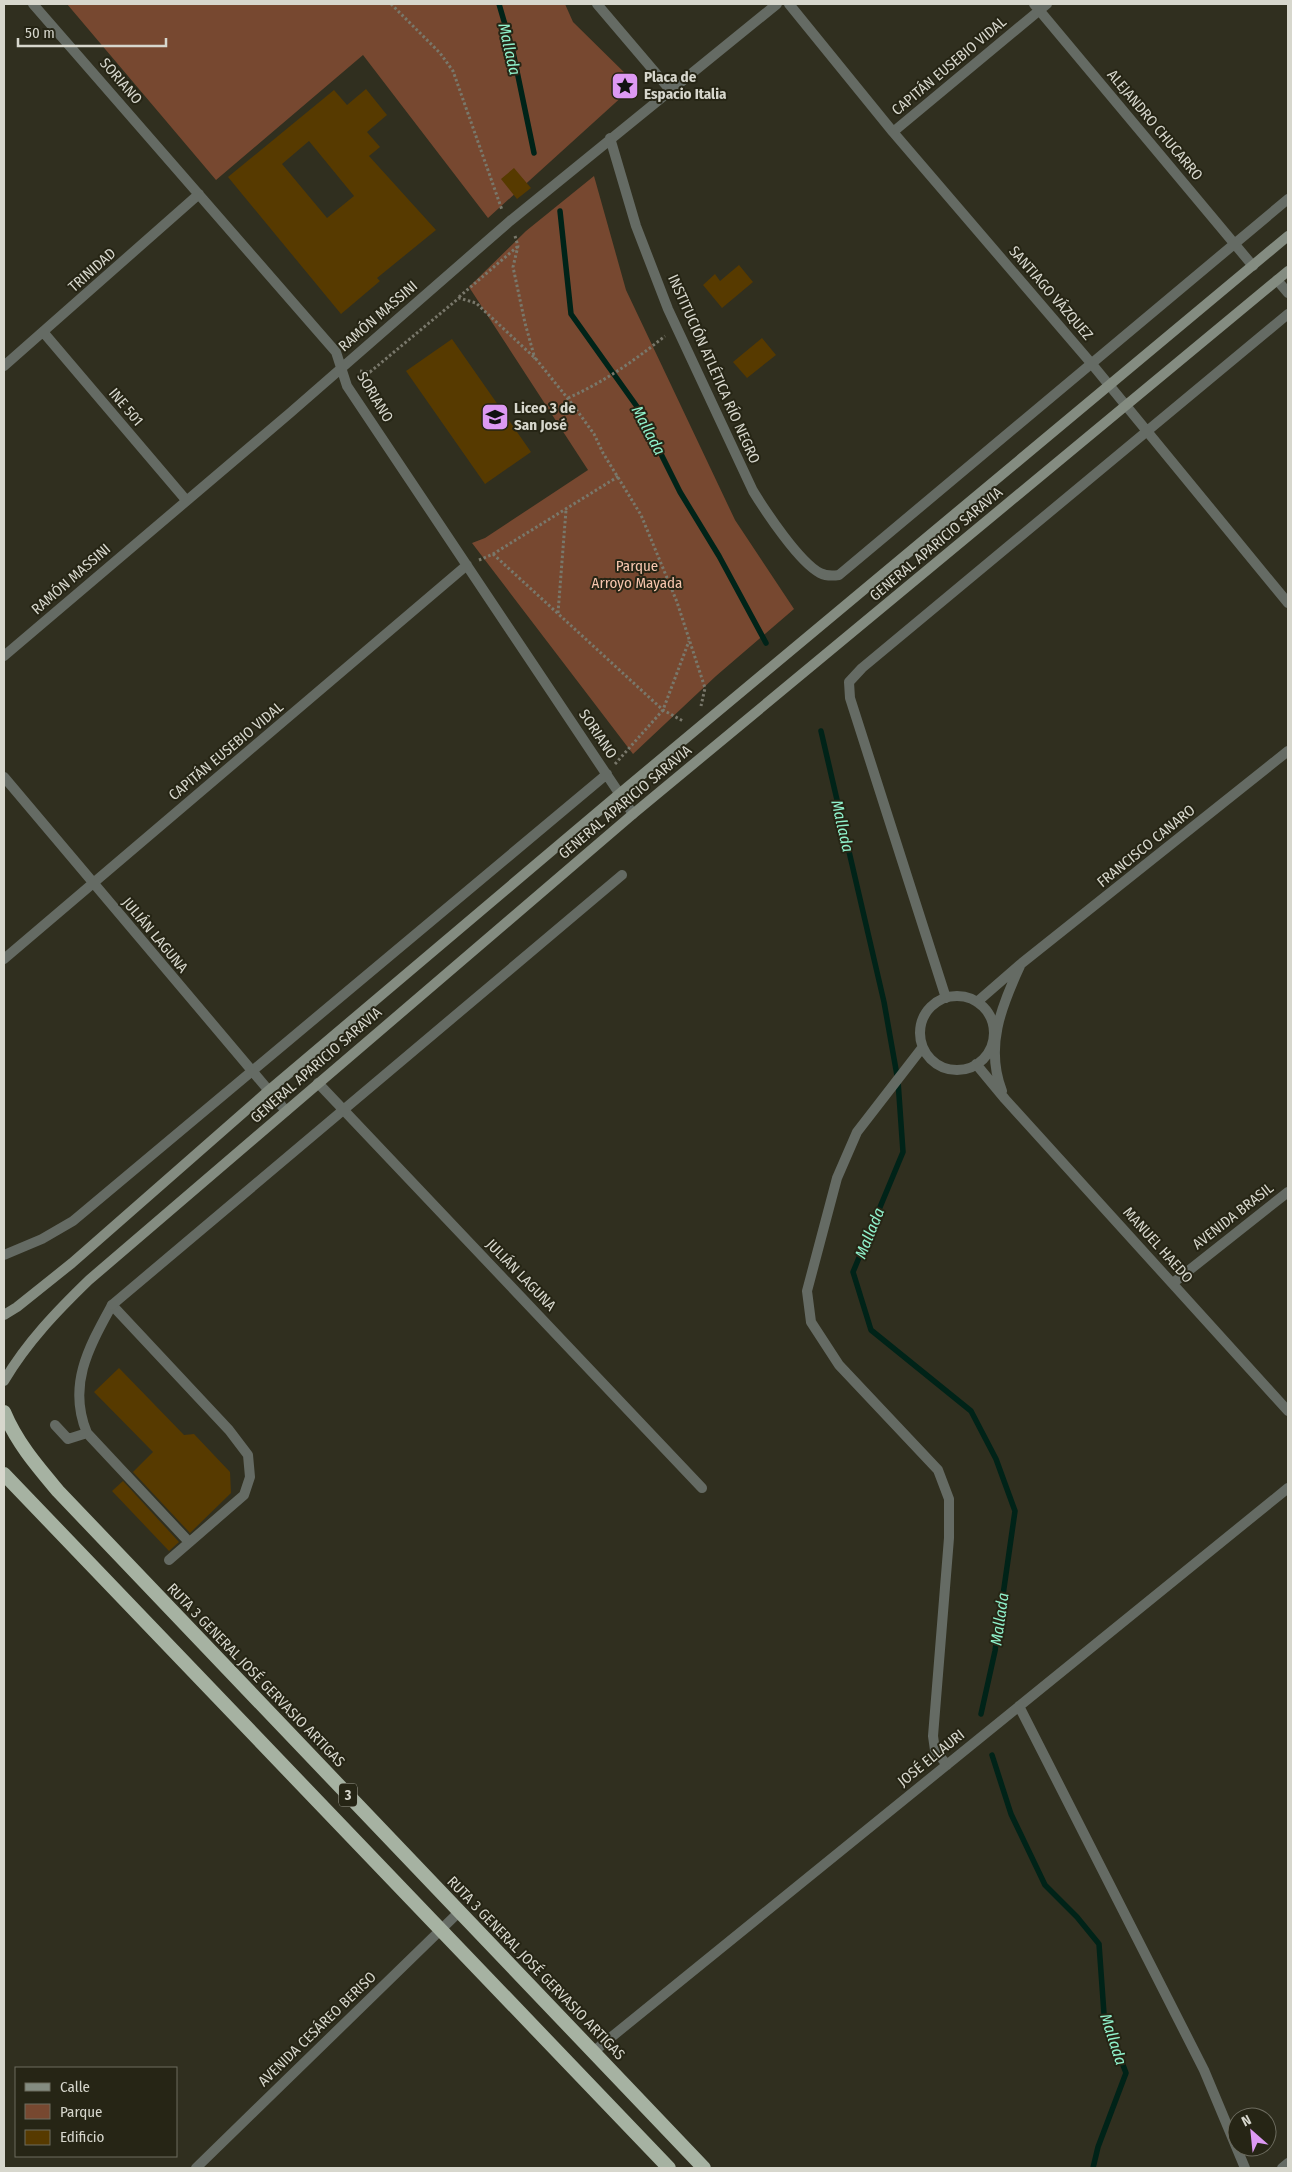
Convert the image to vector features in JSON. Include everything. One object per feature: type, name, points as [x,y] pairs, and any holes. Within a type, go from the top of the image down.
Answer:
[{"type":"highway","name":"RUTA 3 GENERAL JOSÉ GERVASIO ARTIGAS","points":[[4,1412],[12,1431],[25,1451],[58,1491],[704,2168]]},
{"type":"highway","name":"3","points":[[4,1474],[669,2168]]},
{"type":"main road","name":"GENERAL APARICIO SARAVIA","points":[[4,1315],[17,1307],[72,1263],[268,1091],[619,794],[1288,236]]},
{"type":"main road","name":"GENERAL APARICIO SARAVIA","points":[[4,1381],[19,1355],[33,1337],[78,1290],[633,814],[1288,271]]},
{"type":"street","name":"SORIANO","points":[[34,4],[336,352],[347,386],[633,814]]},
{"type":"street","points":[[597,4],[671,91]]},
{"type":"street","name":"RAMÓN MASSINI","points":[[4,656],[342,368],[510,221],[777,4]]},
{"type":"street","name":"SANTIAGO VÁZQUEZ","points":[[789,4],[893,132],[1091,363],[1288,603]]},
{"type":"street","name":"CAPITÁN EUSEBIO VIDAL","points":[[893,132],[1040,6]]},
{"type":"street","name":"ALEJANDRO CHUCARRO","points":[[1040,6],[1253,266]]},
{"type":"street","name":"INSTITUCIÓN ATLÉTICA RÍO NEGRO","points":[[610,138],[636,226],[677,326],[753,491],[767,514],[812,568],[822,574],[839,575],[1091,363]]},
{"type":"street","name":"TRINIDAD","points":[[4,366],[44,333],[199,194]]},
{"type":"street","points":[[1091,363],[1288,199]]},
{"type":"street","points":[[1277,280],[1288,293]]},
{"type":"street","points":[[946,998],[850,698],[849,682],[862,668],[1288,314]]},
{"type":"street","name":"INE 501","points":[[44,333],[186,500]]},
{"type":"street","name":"CAPITÁN EUSEBIO VIDAL","points":[[4,959],[467,565]]},
{"type":"street","name":"FRANCISCO CANARO","points":[[977,1002],[1022,963],[1288,751]]},
{"type":"street","points":[[4,1255],[42,1239],[73,1221],[607,774]]},
{"type":"street","name":"JULIÁN LAGUNA","points":[[4,776],[286,1111]]},
{"type":"street","points":[[189,1542],[87,1433],[81,1420],[78,1383],[89,1346],[112,1305],[622,876]]},
{"type":"street","points":[[909,1064],[923,1061],[956,1070],[967,1069],[984,1058],[994,1038],[1008,992],[1022,963]]},
{"type":"street","points":[[936,1064],[922,1048],[920,1028],[923,1017],[928,1009],[946,998],[957,996],[977,1002],[990,1018],[994,1038],[996,1075],[1004,1099]]},
{"type":"street","points":[[922,1048],[857,1132],[837,1178],[807,1291],[811,1322],[839,1365],[938,1470],[949,1499],[949,1538],[933,1736],[936,1750],[947,1765]]},
{"type":"street","name":"MANUEL HAEDO","points":[[976,1064],[1004,1099],[1173,1283],[1288,1412]]},
{"type":"street","name":"JULIÁN LAGUNA","points":[[318,1084],[702,1488]]},
{"type":"street","name":"AVENIDA BRASIL","points":[[1173,1283],[1288,1192]]},
{"type":"street","points":[[112,1305],[229,1430],[248,1455],[250,1477],[244,1495],[169,1560]]},
{"type":"street","points":[[55,1425],[68,1438],[87,1433]]},
{"type":"street","name":"JOSÉ ELLAURI","points":[[593,2052],[1288,1488]]},
{"type":"street","points":[[1019,1706],[1204,2070],[1245,2168]]},
{"type":"street","name":"AVENIDA CESÁREO BERISO","points":[[196,2168],[459,1912]]},
{"type":"street","points":[[1282,2168],[1288,2163]]},
{"type":"path","points":[[391,4],[440,53],[453,71],[502,210],[510,221],[518,246],[513,267],[525,323],[536,359]]},
{"type":"path","points":[[342,368],[370,372],[518,246]]},
{"type":"path","points":[[459,298],[476,303],[536,359],[594,434],[603,453],[619,476],[644,523],[677,602],[704,688],[700,709]]},
{"type":"path","points":[[568,398],[603,381],[625,367],[677,326]]},
{"type":"path","points":[[467,565],[493,554],[619,476]]},
{"type":"path","points":[[558,614],[566,509]]},
{"type":"path","points":[[493,554],[663,710],[682,722],[688,718]]},
{"type":"path","points":[[607,774],[663,710],[689,640]]},
{"type":"green space","points":[[67,4],[565,4],[573,22],[636,84],[488,218],[363,55],[216,180]]},
{"type":"green space","name":"Parque Arroyo Mayada","points":[[594,176],[626,290],[735,520],[794,609],[716,676],[633,754],[472,543],[485,538],[588,470],[469,287],[526,231]]},
{"type":"building","points":[[366,89],[387,115],[367,132],[380,147],[369,156],[436,230],[377,278],[380,281],[341,314],[228,177],[334,90],[347,105]],"holes":[[[309,141],[354,196],[327,218],[282,164]]]},
{"type":"building","points":[[514,168],[531,188],[517,199],[501,179]]},
{"type":"building","points":[[739,265],[753,282],[722,308],[703,285],[715,274],[720,281]]},
{"type":"building","points":[[762,338],[776,355],[747,378],[733,362]]},
{"type":"building","points":[[452,339],[531,452],[485,484],[406,371]]},
{"type":"building","points":[[119,1368],[184,1435],[194,1434],[230,1472],[231,1493],[190,1533],[133,1472],[153,1452],[94,1392]]},
{"type":"building","points":[[123,1481],[179,1542],[169,1551],[112,1491]]},
{"type":"waterway","name":"Mallada","points":[[499,4],[513,52],[534,153]]},
{"type":"waterway","name":"Mallada","points":[[560,211],[571,314],[638,408],[680,492],[719,556],[766,643]]},
{"type":"waterway","name":"Mallada","points":[[821,731],[884,1002],[898,1081],[903,1152],[853,1272],[871,1330],[971,1411],[996,1459],[1015,1511],[995,1651],[981,1714]]},
{"type":"waterway","name":"Mallada","points":[[992,1755],[1011,1814],[1045,1885],[1077,1917],[1099,1944],[1104,2014],[1126,2073],[1098,2147],[1093,2168]]},
{"type":"place","name":"Placa de Espacio Italia","points":[[625,86]]},
{"type":"place","name":"Liceo 3 de San José","points":[[495,417]]}]
